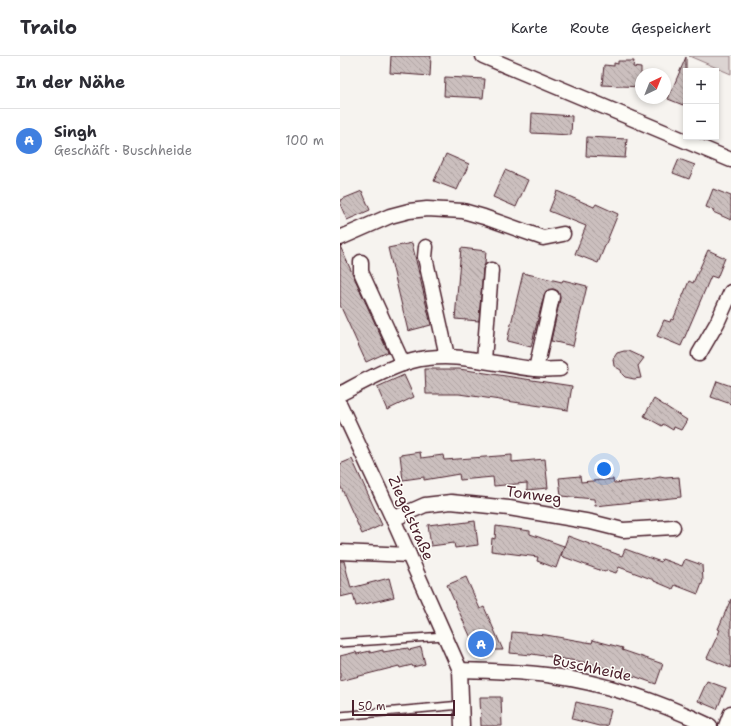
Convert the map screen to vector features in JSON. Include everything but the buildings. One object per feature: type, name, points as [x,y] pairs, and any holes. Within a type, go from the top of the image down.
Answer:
[{"type":"street","points":[[483,56],[731,160]]},
{"type":"street","points":[[341,235],[390,216],[408,211],[427,209],[463,211],[543,238],[563,234]]},
{"type":"street","points":[[426,247],[424,258],[447,356]]},
{"type":"street","points":[[361,262],[361,272],[403,364]]},
{"type":"street","points":[[484,360],[492,270]]},
{"type":"street","points":[[699,354],[717,323],[731,292]]},
{"type":"street","points":[[536,369],[552,297]]},
{"type":"street","points":[[340,394],[403,364],[431,357],[447,356],[484,360],[536,369],[560,369]]},
{"type":"street","name":"Ziegelstraße","points":[[342,413],[393,519],[460,670],[462,726]]},
{"type":"street","name":"Tonweg","points":[[393,519],[425,505],[451,502],[523,510],[591,522],[623,530],[673,527]]},
{"type":"street","points":[[340,552],[409,555]]},
{"type":"street","name":"Buschheide","points":[[460,670],[520,672],[553,676],[614,688],[689,716],[710,726]]},
{"type":"street","points":[[726,726],[731,713]]},
{"type":"lane","points":[[340,643],[445,636]]},
{"type":"lane","points":[[340,716],[461,705]]},
{"type":"shaded area","points":[[689,56],[731,56],[731,74]]},
{"type":"place","name":"Singh","points":[[481,644]]}]
